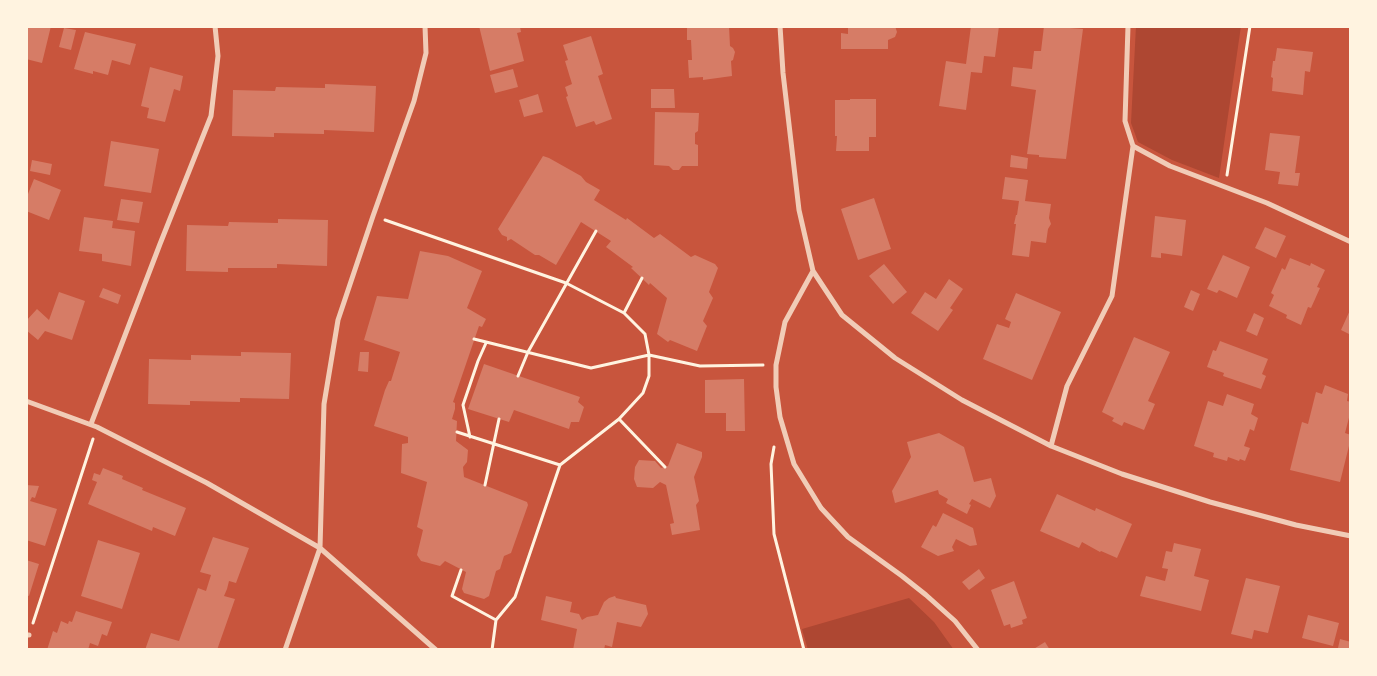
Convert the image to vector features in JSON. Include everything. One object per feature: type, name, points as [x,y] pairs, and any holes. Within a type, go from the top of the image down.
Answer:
[{"type":"street","points":[[91,424],[211,116],[218,56],[215,26]]},
{"type":"street","points":[[285,650],[320,548],[324,404],[338,320],[414,100],[426,53],[425,26]]},
{"type":"street","points":[[780,26],[783,73],[799,210],[813,271],[842,315],[895,358],[962,400],[1051,446],[1122,474],[1210,502],[1296,525],[1351,536]]},
{"type":"street","points":[[1051,446],[1067,386],[1112,296],[1132,146],[1125,121],[1128,26]]},
{"type":"street","points":[[1132,146],[1170,166],[1267,203],[1351,242]]},
{"type":"street","points":[[813,271],[785,322],[776,365],[776,387],[780,417],[794,464],[821,508],[848,537],[902,576],[955,621],[978,650]]},
{"type":"street","points":[[26,401],[97,426],[208,483],[320,548],[436,650]]},
{"type":"path","points":[[1225,186],[1250,26]]},
{"type":"path","points":[[373,216],[566,283],[624,313],[645,334],[649,355],[649,376],[643,392],[619,418],[560,465],[515,597],[496,620],[492,650]]},
{"type":"path","points":[[518,376],[528,352],[596,231]]},
{"type":"path","points":[[624,313],[642,278]]},
{"type":"path","points":[[474,340],[591,368],[649,355],[700,366],[750,365]]},
{"type":"path","points":[[470,437],[463,405],[486,343]]},
{"type":"path","points":[[619,418],[665,467]]},
{"type":"path","points":[[485,485],[499,419]]},
{"type":"path","points":[[28,635],[97,426]]},
{"type":"path","points":[[457,432],[560,465]]},
{"type":"path","points":[[775,445],[771,464],[774,534],[804,650]]},
{"type":"path","points":[[461,570],[452,596],[496,620]]},
{"type":"shaded area","points":[[1136,26],[1241,26],[1219,178],[1172,160],[1138,142],[1131,123]]},
{"type":"shaded area","points":[[909,598],[934,622],[954,650],[808,650],[802,629]]},
{"type":"building","points":[[26,26],[51,26],[42,63],[26,59]]},
{"type":"building","points":[[479,26],[520,27],[521,32],[517,33],[524,61],[490,71]]},
{"type":"building","points":[[687,26],[729,26],[730,46],[735,52],[731,61],[732,76],[703,80],[703,77],[689,78],[688,60],[692,60],[691,40],[687,40]]},
{"type":"building","points":[[848,26],[895,26],[897,32],[895,37],[888,40],[888,49],[841,49],[841,33],[848,34]]},
{"type":"building","points":[[971,26],[999,26],[995,57],[984,56],[982,73],[971,72],[966,110],[939,106],[946,61],[966,64]]},
{"type":"building","points":[[1044,26],[1083,29],[1066,159],[1027,154],[1036,90],[1011,86],[1013,67],[1032,69],[1034,51],[1041,51]]},
{"type":"building","points":[[64,28],[76,30],[71,50],[59,47]]},
{"type":"building","points":[[85,32],[136,44],[130,65],[112,60],[108,75],[93,71],[93,74],[74,69]]},
{"type":"building","points":[[591,36],[603,74],[598,76],[612,119],[596,125],[594,121],[576,127],[566,97],[568,96],[565,87],[572,84],[565,61],[568,60],[563,45]]},
{"type":"building","points":[[1277,48],[1313,52],[1310,72],[1305,71],[1303,95],[1272,91],[1273,78],[1271,77]]},
{"type":"building","points":[[150,67],[183,76],[180,91],[174,89],[165,122],[147,118],[149,108],[141,106]]},
{"type":"building","points":[[513,69],[518,87],[495,93],[490,75]]},
{"type":"building","points":[[325,84],[376,86],[374,132],[324,130],[324,134],[274,133],[274,137],[232,136],[233,90],[275,91],[276,87],[325,88]]},
{"type":"building","points":[[651,89],[674,89],[675,108],[651,108]]},
{"type":"building","points":[[538,94],[543,112],[524,117],[519,100]]},
{"type":"building","points":[[876,99],[876,137],[869,137],[869,151],[836,151],[835,100]]},
{"type":"building","points":[[655,112],[699,113],[698,131],[695,133],[695,144],[698,145],[698,166],[682,166],[679,170],[673,170],[669,166],[654,165]]},
{"type":"building","points":[[1270,133],[1300,136],[1295,173],[1300,173],[1298,186],[1278,184],[1280,172],[1265,170]]},
{"type":"building","points":[[111,141],[159,149],[151,193],[104,186]]},
{"type":"building","points":[[1011,155],[1028,158],[1027,169],[1010,167]]},
{"type":"building","points":[[543,156],[581,176],[586,182],[600,190],[594,200],[626,220],[627,218],[654,238],[660,234],[691,257],[695,255],[715,264],[718,268],[709,292],[713,298],[703,321],[707,326],[697,351],[670,340],[668,342],[657,334],[667,298],[650,283],[649,285],[631,268],[633,267],[606,247],[611,241],[581,222],[556,265],[539,255],[535,255],[511,239],[507,241],[507,237],[502,235],[498,229]]},
{"type":"building","points":[[32,160],[52,164],[50,175],[30,171]]},
{"type":"building","points":[[1005,177],[1028,180],[1025,201],[1051,204],[1049,218],[1051,224],[1048,229],[1046,243],[1031,241],[1029,257],[1012,255],[1016,224],[1014,224],[1019,201],[1002,199]]},
{"type":"building","points":[[34,179],[61,190],[49,220],[26,211],[26,199]]},
{"type":"building","points":[[874,198],[891,249],[858,260],[841,209]]},
{"type":"building","points":[[121,199],[143,202],[139,223],[117,220]]},
{"type":"building","points":[[1155,216],[1186,220],[1182,256],[1161,253],[1161,258],[1151,257]]},
{"type":"building","points":[[84,217],[113,221],[112,228],[135,231],[131,266],[102,261],[102,254],[79,251]]},
{"type":"building","points":[[278,219],[328,220],[327,266],[277,264],[277,268],[228,268],[228,272],[186,271],[187,225],[228,226],[229,222],[278,223]]},
{"type":"building","points":[[1265,227],[1286,236],[1276,258],[1255,248]]},
{"type":"building","points":[[420,251],[448,256],[482,271],[467,308],[486,319],[482,327],[479,326],[453,402],[455,403],[455,409],[452,419],[457,421],[456,441],[468,450],[467,462],[463,467],[464,477],[527,502],[528,505],[511,553],[504,556],[500,569],[496,571],[489,596],[484,599],[464,593],[462,589],[466,572],[445,561],[440,566],[421,561],[417,555],[423,530],[417,527],[427,482],[401,473],[402,444],[408,443],[408,437],[374,426],[385,390],[389,381],[391,381],[400,352],[364,340],[377,296],[408,299]]},
{"type":"building","points":[[1223,255],[1250,267],[1237,298],[1219,290],[1217,293],[1207,289]]},
{"type":"building","points":[[1290,258],[1310,266],[1311,263],[1325,270],[1317,287],[1320,288],[1311,308],[1308,307],[1301,325],[1286,318],[1287,315],[1269,306],[1274,295],[1271,293],[1282,268],[1285,270]]},
{"type":"building","points":[[884,264],[907,292],[893,304],[869,276]]},
{"type":"building","points":[[949,279],[963,289],[950,308],[953,310],[938,331],[911,313],[925,292],[936,299]]},
{"type":"building","points":[[103,288],[121,295],[118,304],[99,297]]},
{"type":"building","points":[[1191,290],[1200,294],[1193,311],[1184,307]]},
{"type":"building","points":[[59,292],[85,301],[72,340],[45,331],[38,340],[26,330],[26,321],[37,309],[49,320]]},
{"type":"building","points":[[1016,293],[1061,312],[1032,380],[983,359],[997,324],[1009,328],[1011,322],[1005,319]]},
{"type":"building","points":[[1351,308],[1351,335],[1341,330]]},
{"type":"building","points":[[1254,313],[1264,318],[1257,336],[1246,331]]},
{"type":"building","points":[[1134,337],[1170,352],[1148,401],[1155,404],[1144,430],[1124,422],[1122,426],[1112,421],[1114,418],[1102,412]]},
{"type":"building","points":[[1220,341],[1268,359],[1262,374],[1266,376],[1261,389],[1223,376],[1224,373],[1207,367],[1213,350],[1216,351]]},
{"type":"building","points":[[241,352],[291,353],[289,399],[240,398],[240,402],[190,401],[190,405],[148,404],[149,359],[191,360],[191,355],[241,356]]},
{"type":"building","points":[[360,352],[369,352],[368,372],[358,371]]},
{"type":"building","points":[[484,364],[580,397],[578,402],[584,407],[579,422],[571,422],[569,429],[514,410],[509,422],[468,409]]},
{"type":"building","points":[[744,379],[745,431],[726,431],[726,413],[705,413],[705,380]]},
{"type":"building","points":[[1325,385],[1348,394],[1347,401],[1351,402],[1351,410],[1345,433],[1351,435],[1351,438],[1340,482],[1290,470],[1302,422],[1308,424],[1316,392],[1322,394]]},
{"type":"building","points":[[1227,394],[1254,404],[1251,414],[1258,418],[1254,431],[1250,429],[1244,446],[1250,448],[1245,461],[1228,457],[1227,461],[1213,457],[1214,453],[1194,446],[1208,401],[1223,406]]},
{"type":"building","points":[[939,433],[964,447],[974,482],[991,478],[996,496],[990,508],[972,499],[967,514],[946,503],[948,499],[939,494],[938,490],[895,503],[892,491],[911,457],[907,442]]},
{"type":"building","points":[[677,443],[702,452],[702,457],[694,477],[699,501],[696,505],[700,530],[672,535],[670,524],[674,523],[666,485],[660,482],[653,488],[637,487],[634,479],[635,467],[639,460],[655,461],[661,468],[668,466]]},
{"type":"building","points":[[103,468],[123,476],[122,479],[143,488],[142,490],[186,508],[175,536],[153,527],[152,531],[88,504],[97,482],[92,480],[94,473],[100,475]]},
{"type":"building","points":[[26,485],[39,486],[35,498],[32,497],[30,501],[57,509],[45,546],[26,540]]},
{"type":"building","points":[[1057,494],[1095,511],[1096,508],[1132,524],[1117,558],[1100,552],[1082,542],[1079,548],[1040,531]]},
{"type":"building","points":[[943,513],[973,528],[977,545],[970,546],[956,539],[952,547],[954,551],[938,556],[921,547],[933,525],[936,527]]},
{"type":"building","points":[[213,537],[249,548],[236,583],[229,581],[224,596],[235,599],[217,650],[145,650],[151,633],[179,641],[198,588],[206,591],[211,575],[200,572]]},
{"type":"building","points":[[98,540],[140,553],[122,609],[81,596]]},
{"type":"building","points":[[1174,543],[1201,549],[1194,576],[1209,580],[1201,611],[1140,596],[1146,576],[1165,581],[1168,569],[1162,568],[1166,551],[1172,552]]},
{"type":"building","points":[[26,560],[39,564],[29,596],[26,595]]},
{"type":"building","points":[[979,569],[985,578],[969,590],[962,582]]},
{"type":"building","points":[[1246,578],[1280,586],[1268,633],[1254,630],[1252,639],[1231,634]]},
{"type":"building","points":[[1014,581],[1027,618],[1022,620],[1023,624],[1011,628],[1010,624],[1004,626],[991,590]]},
{"type":"building","points":[[546,596],[572,602],[570,612],[579,614],[582,620],[598,615],[604,602],[615,596],[616,598],[646,605],[648,614],[641,627],[617,622],[612,647],[605,645],[604,650],[573,650],[577,629],[541,620]]},
{"type":"building","points":[[76,611],[112,622],[107,636],[102,634],[98,646],[90,643],[88,650],[47,650],[53,631],[57,633],[61,621],[68,624],[69,621],[72,622]]},
{"type":"building","points":[[1308,615],[1339,623],[1333,646],[1302,638]]},
{"type":"building","points":[[1340,639],[1351,642],[1351,650],[1338,648]]},
{"type":"building","points":[[1045,642],[1050,650],[1032,650]]}]
